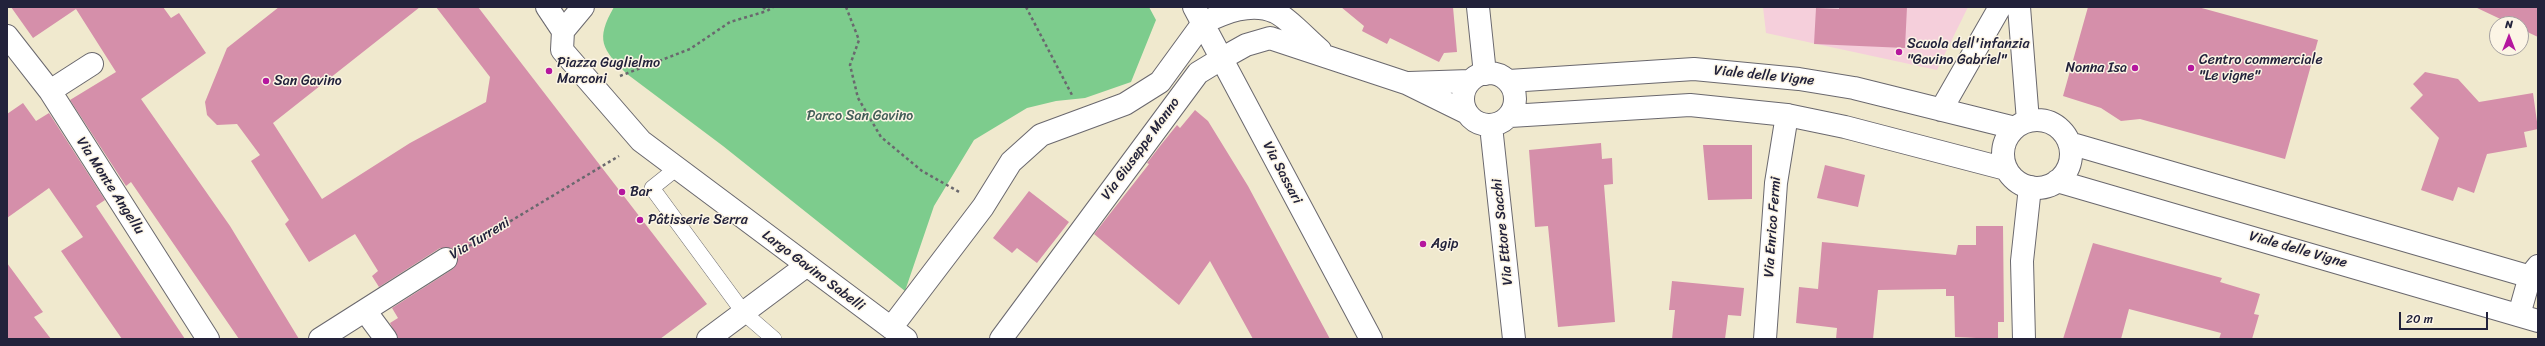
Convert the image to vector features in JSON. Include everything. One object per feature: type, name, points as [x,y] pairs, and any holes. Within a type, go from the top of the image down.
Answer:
[{"type":"street","points":[[547,7],[563,31],[583,7]]},
{"type":"street","points":[[1467,113],[1463,96],[1478,78],[1478,7]]},
{"type":"street","points":[[1941,110],[2000,7]]},
{"type":"street","points":[[2019,7],[2021,124]]},
{"type":"street","name":"Viale delle Vigne","points":[[1198,15],[1223,14],[1247,8],[1274,12],[1328,57],[1406,84],[1467,113],[1476,122],[1491,126]]},
{"type":"street","name":"Via Giuseppe Manno","points":[[898,333],[983,207],[1010,162],[1041,134],[1125,104],[1160,82],[1198,15]]},
{"type":"street","name":"Via Sassari","points":[[1198,15],[1371,339]]},
{"type":"street","name":"Largo Gavino Sabelli","points":[[563,31],[562,50],[641,142],[898,333]]},
{"type":"street","name":"Via Monte Angellu","points":[[7,36],[50,91],[208,339]]},
{"type":"street","name":"Via Giuseppe Manno","points":[[1001,339],[1198,73],[1246,45],[1270,38],[1328,57]]},
{"type":"street","points":[[50,91],[92,64]]},
{"type":"street","name":"Viale delle Vigne","points":[[1406,84],[1478,78],[1494,73],[1509,81],[1694,69],[1799,79],[1854,88],[1941,110],[2021,124]]},
{"type":"street","points":[[1491,126],[1504,122],[1510,116],[1516,102],[1516,94],[1509,81]]},
{"type":"street","points":[[1510,116],[1690,105],[1787,115],[1845,127],[2006,169]]},
{"type":"street","name":"Via Enrico Fermi","points":[[1765,339],[1776,183],[1787,115]]},
{"type":"street","points":[[2039,120],[2058,127],[2069,144],[2069,165],[2057,181],[2048,186],[2030,187],[2012,177],[2006,169],[2003,158],[2003,147],[2007,136],[2021,124],[2039,120]]},
{"type":"street","name":"Via Ettore Sacchi","points":[[1491,126],[1514,339]]},
{"type":"street","points":[[2069,144],[2535,274],[2528,318]]},
{"type":"street","name":"Viale delle Vigne","points":[[2057,181],[2528,318]]},
{"type":"street","points":[[2024,339],[2022,262],[2030,187]]},
{"type":"street","name":"Via Turreni","points":[[320,339],[366,312],[446,260]]},
{"type":"street","points":[[708,339],[806,266]]},
{"type":"street","points":[[366,312],[386,339]]},
{"type":"lane","points":[[677,168],[652,188],[744,313],[774,339]]},
{"type":"path","points":[[763,7],[767,11]]},
{"type":"path","points":[[594,87],[690,49],[730,22],[767,11],[773,7]]},
{"type":"path","points":[[846,7],[859,40],[850,65],[858,98],[881,136],[922,171],[983,207]]},
{"type":"path","points":[[1026,7],[1074,99]]},
{"type":"path","name":"Via Turreni","points":[[446,260],[641,142]]},
{"type":"shaded area","name":"Scuola dell'infanzia \"Gavino Gabriel\"","points":[[1763,7],[1968,7],[1937,70],[1766,33]]},
{"type":"green space","name":"Parco San Gavino","points":[[614,7],[1149,7],[1156,20],[1131,82],[1085,98],[1056,101],[1027,108],[974,140],[934,206],[905,291],[723,146],[627,74],[612,58],[604,44],[604,28]]},
{"type":"building","points":[[11,7],[163,7],[171,18],[179,13],[206,53],[141,99],[230,226],[299,339],[239,339],[131,182],[126,186],[70,100],[116,72],[76,9],[33,38]]},
{"type":"building","points":[[279,7],[420,7],[273,123],[322,199],[410,143],[486,102],[490,77],[436,7],[478,7],[707,304],[660,339],[398,339],[390,323],[398,318],[392,308],[453,269],[458,259],[456,252],[451,248],[440,248],[379,287],[372,276],[378,271],[355,234],[309,262],[285,224],[289,220],[251,161],[260,155],[237,124],[217,125],[207,115],[205,102],[227,48]]},
{"type":"building","points":[[1341,7],[1453,7],[1457,52],[1444,53],[1439,62],[1390,38],[1387,44],[1362,31],[1364,26]]},
{"type":"building","points":[[1839,7],[1907,7],[1905,48],[1814,44],[1816,8],[1839,9]]},
{"type":"building","name":"Centro commerciale \"Le vigne\"","points":[[2088,7],[2198,7],[2318,40],[2285,159],[2140,119],[2121,121],[2101,108],[2063,96]]},
{"type":"building","points":[[2475,7],[2538,7],[2538,37],[2529,33],[2529,16],[2494,16]]},
{"type":"building","points":[[2425,72],[2458,79],[2479,102],[2533,93],[2538,129],[2524,132],[2527,147],[2487,154],[2474,193],[2458,187],[2453,201],[2421,190],[2439,138],[2410,108],[2423,95],[2413,84]]},
{"type":"building","points":[[23,103],[36,121],[49,113],[105,200],[96,206],[185,339],[122,339],[61,251],[83,237],[49,188],[7,218],[7,114]]},
{"type":"building","points":[[1195,110],[1208,121],[1248,186],[1330,339],[1253,339],[1210,261],[1179,305],[1094,234],[1149,164],[1147,163],[1177,125],[1180,128]]},
{"type":"building","points":[[1601,143],[1602,159],[1612,158],[1613,184],[1604,185],[1615,322],[1558,327],[1548,226],[1535,227],[1529,150]]},
{"type":"building","points":[[1703,145],[1752,145],[1752,199],[1708,200]]},
{"type":"building","points":[[1825,165],[1865,175],[1858,207],[1817,198]]},
{"type":"building","points":[[1029,191],[1069,222],[1037,263],[1017,248],[1012,253],[993,238]]},
{"type":"building","points":[[1976,226],[2003,226],[2004,322],[1998,322],[1998,339],[1955,337],[1954,296],[1946,296],[1946,289],[1878,290],[1873,339],[1836,339],[1837,328],[1796,323],[1799,287],[1818,289],[1822,242],[1956,255],[1958,245],[1976,245]]},
{"type":"building","points":[[2093,243],[2222,278],[2220,282],[2260,294],[2254,314],[2259,315],[2252,339],[2219,339],[2221,333],[2129,309],[2121,339],[2063,339]]},
{"type":"building","points":[[7,263],[43,312],[34,317],[51,339],[7,339]]},
{"type":"building","points":[[1672,281],[1744,288],[1741,316],[1728,315],[1725,339],[1672,339],[1675,310],[1669,310]]},
{"type":"place","name":"Scuola dell'infanzia \"Gavino Gabriel\"","points":[[1899,52]]},
{"type":"place","name":"Nonna Isa","points":[[2135,68]]},
{"type":"place","name":"Centro commerciale \"Le vigne\"","points":[[2191,68]]},
{"type":"place","name":"Piazza Guglielmo Marconi","points":[[549,71]]},
{"type":"place","name":"San Gavino","points":[[266,81]]},
{"type":"place","name":"Bar","points":[[622,192]]},
{"type":"place","name":"Pâtisserie Serra","points":[[640,220]]},
{"type":"place","name":"Agip","points":[[1423,244]]}]
